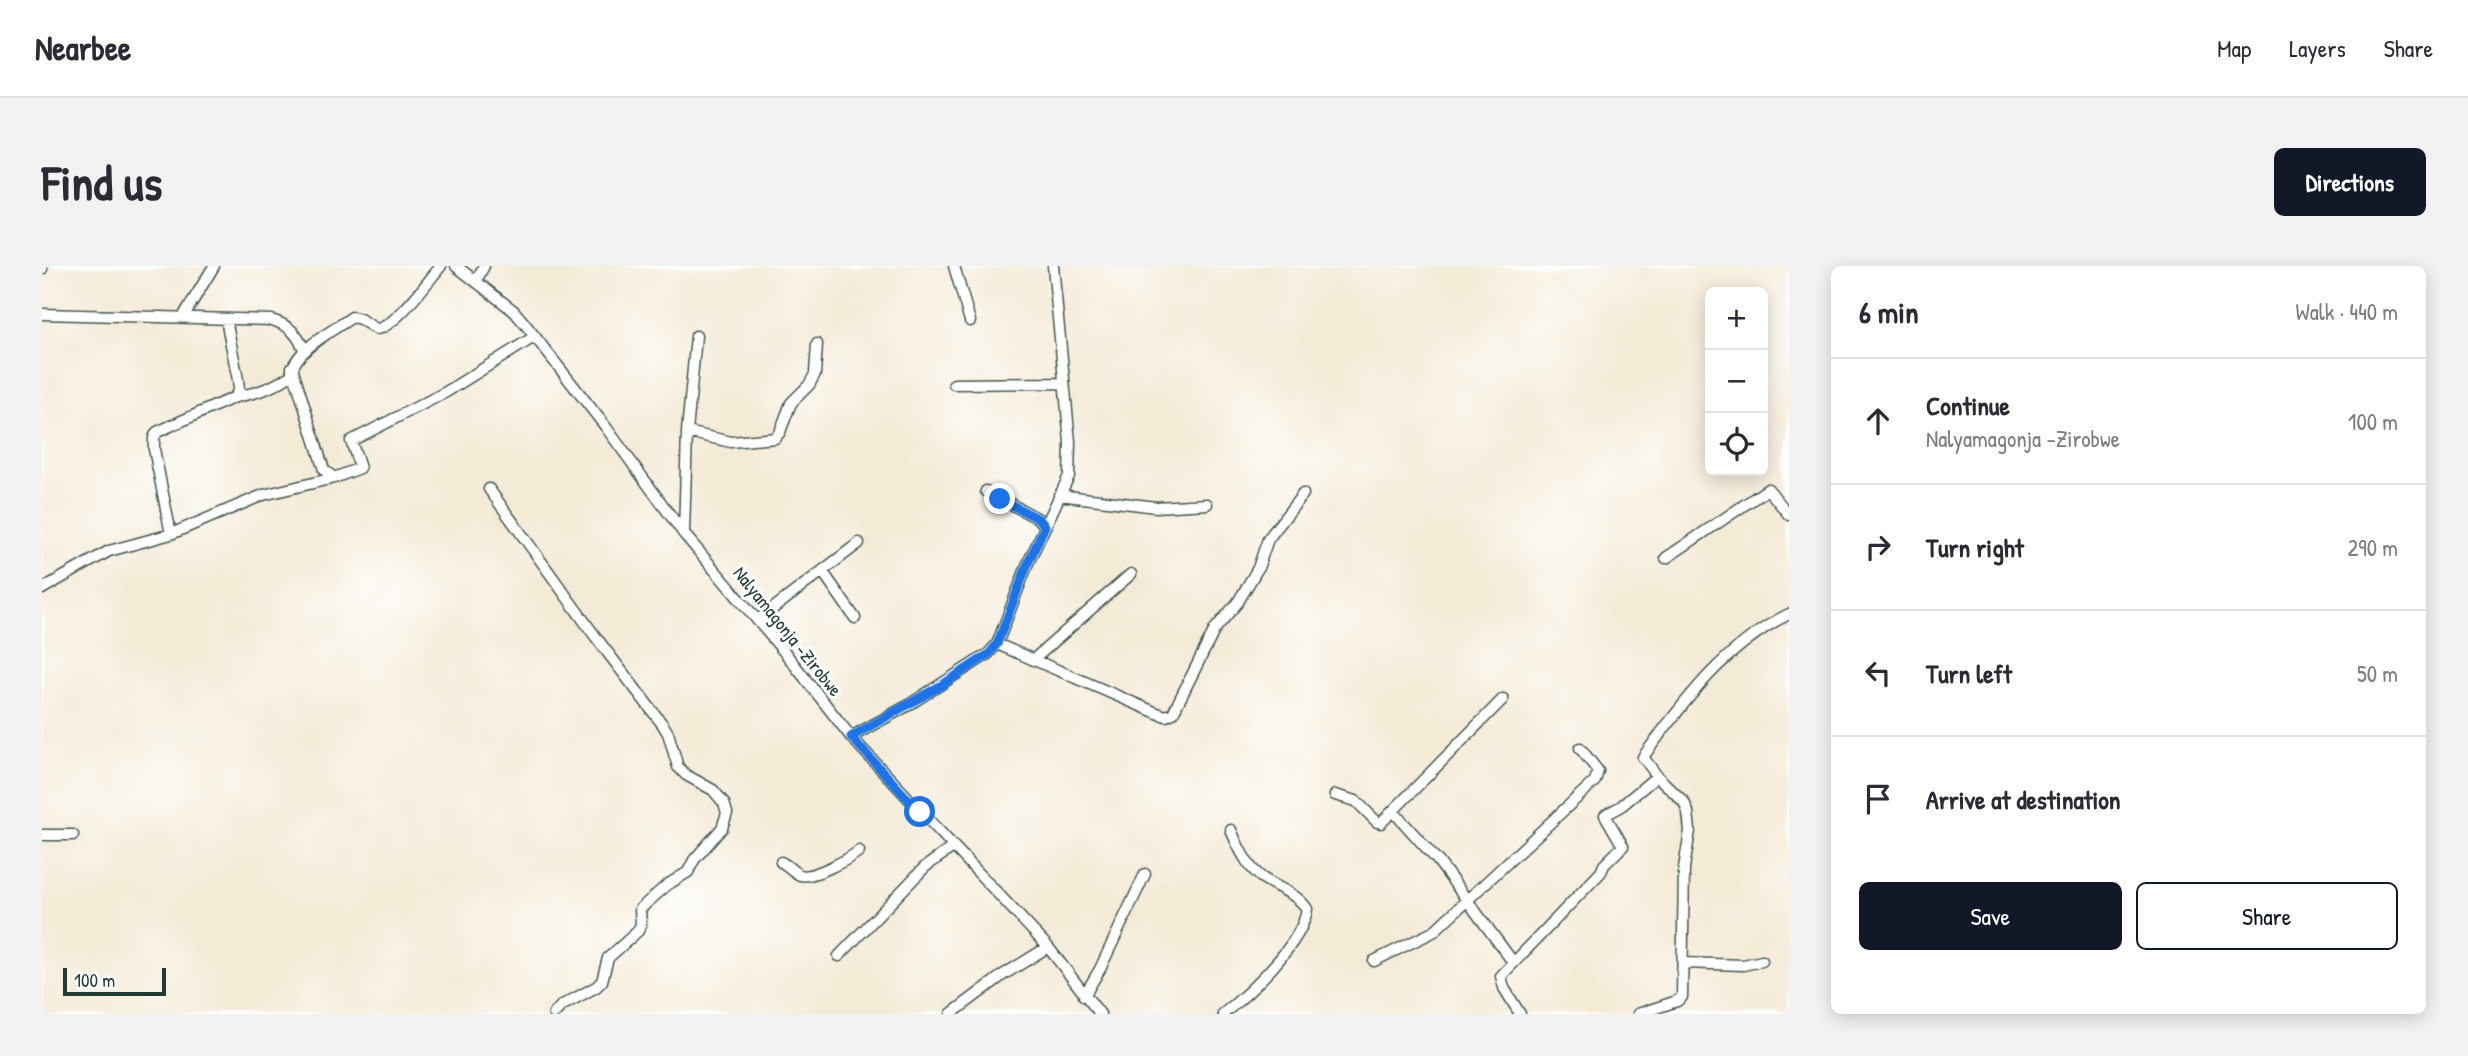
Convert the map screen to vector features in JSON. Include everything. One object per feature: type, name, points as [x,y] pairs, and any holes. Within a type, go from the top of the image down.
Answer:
[{"type":"street","points":[[183,317],[214,266]]},
{"type":"street","points":[[171,534],[154,449],[154,438],[158,432],[235,397],[271,389],[291,375],[292,367],[305,351],[352,317],[376,329],[386,327],[441,266]]},
{"type":"street","name":"Nalyamagonja -Zirobwe","points":[[456,266],[514,311],[605,426],[684,534],[758,620],[851,737],[1048,947],[1100,1014]]},
{"type":"street","points":[[476,281],[484,266]]},
{"type":"street","points":[[954,266],[970,321]]},
{"type":"street","points":[[851,737],[942,685],[989,654],[997,644],[1028,563],[1069,477],[1070,442],[1054,266]]},
{"type":"street","points":[[42,314],[271,320],[294,331],[305,351]]},
{"type":"street","points":[[226,319],[238,380],[239,389],[235,397]]},
{"type":"street","points":[[684,534],[687,432],[696,336]]},
{"type":"street","points":[[42,589],[109,551],[171,534],[263,495],[334,478],[360,468],[351,441],[446,392],[534,337]]},
{"type":"street","points":[[687,432],[731,442],[762,440],[778,435],[790,403],[809,385],[815,374],[817,344]]},
{"type":"street","points":[[292,367],[304,413],[324,470],[334,478]]},
{"type":"street","points":[[954,384],[1063,383]]},
{"type":"street","points":[[489,489],[663,725],[678,767],[686,775],[713,790],[724,803],[727,813],[722,828],[694,860],[688,872],[667,885],[640,908],[641,925],[638,931],[608,958],[602,981],[596,988],[561,1006],[554,1014]]},
{"type":"street","points":[[1667,558],[1768,489],[1789,515]]},
{"type":"street","points":[[986,491],[1039,519],[1045,526]]},
{"type":"street","points":[[997,644],[1157,713],[1166,716],[1173,713],[1215,629],[1238,603],[1258,568],[1268,539],[1303,494]]},
{"type":"street","points":[[1059,495],[1156,508],[1207,504]]},
{"type":"street","points":[[758,620],[859,543]]},
{"type":"street","points":[[823,572],[855,618]]},
{"type":"street","points":[[1033,660],[1131,574]]},
{"type":"street","points":[[1638,1014],[1682,997],[1684,868],[1690,831],[1684,802],[1657,776],[1643,757],[1662,730],[1732,650],[1789,614]]},
{"type":"street","points":[[1335,795],[1356,801],[1378,823],[1503,699]]},
{"type":"street","points":[[1374,961],[1433,932],[1466,898],[1595,781],[1598,771],[1580,748]]},
{"type":"street","points":[[1520,1014],[1501,982],[1501,976],[1564,912],[1623,846],[1605,815],[1620,807],[1657,776]]},
{"type":"street","points":[[1393,811],[1438,861],[1513,962]]},
{"type":"street","points":[[1223,1014],[1270,969],[1299,931],[1307,909],[1298,899],[1261,877],[1249,865],[1231,830]]},
{"type":"street","points":[[42,835],[73,835]]},
{"type":"street","points":[[839,956],[925,867],[953,846]]},
{"type":"street","points":[[781,862],[799,874],[807,875],[859,851]]},
{"type":"street","points":[[1084,996],[1145,874]]},
{"type":"street","points":[[951,1014],[1003,975],[1048,947]]},
{"type":"street","points":[[1683,963],[1743,965],[1762,961]]},
{"type":"route","points":[[920,812],[851,737],[942,685],[989,654],[997,644],[1045,526],[1039,519],[1000,499]]}]
